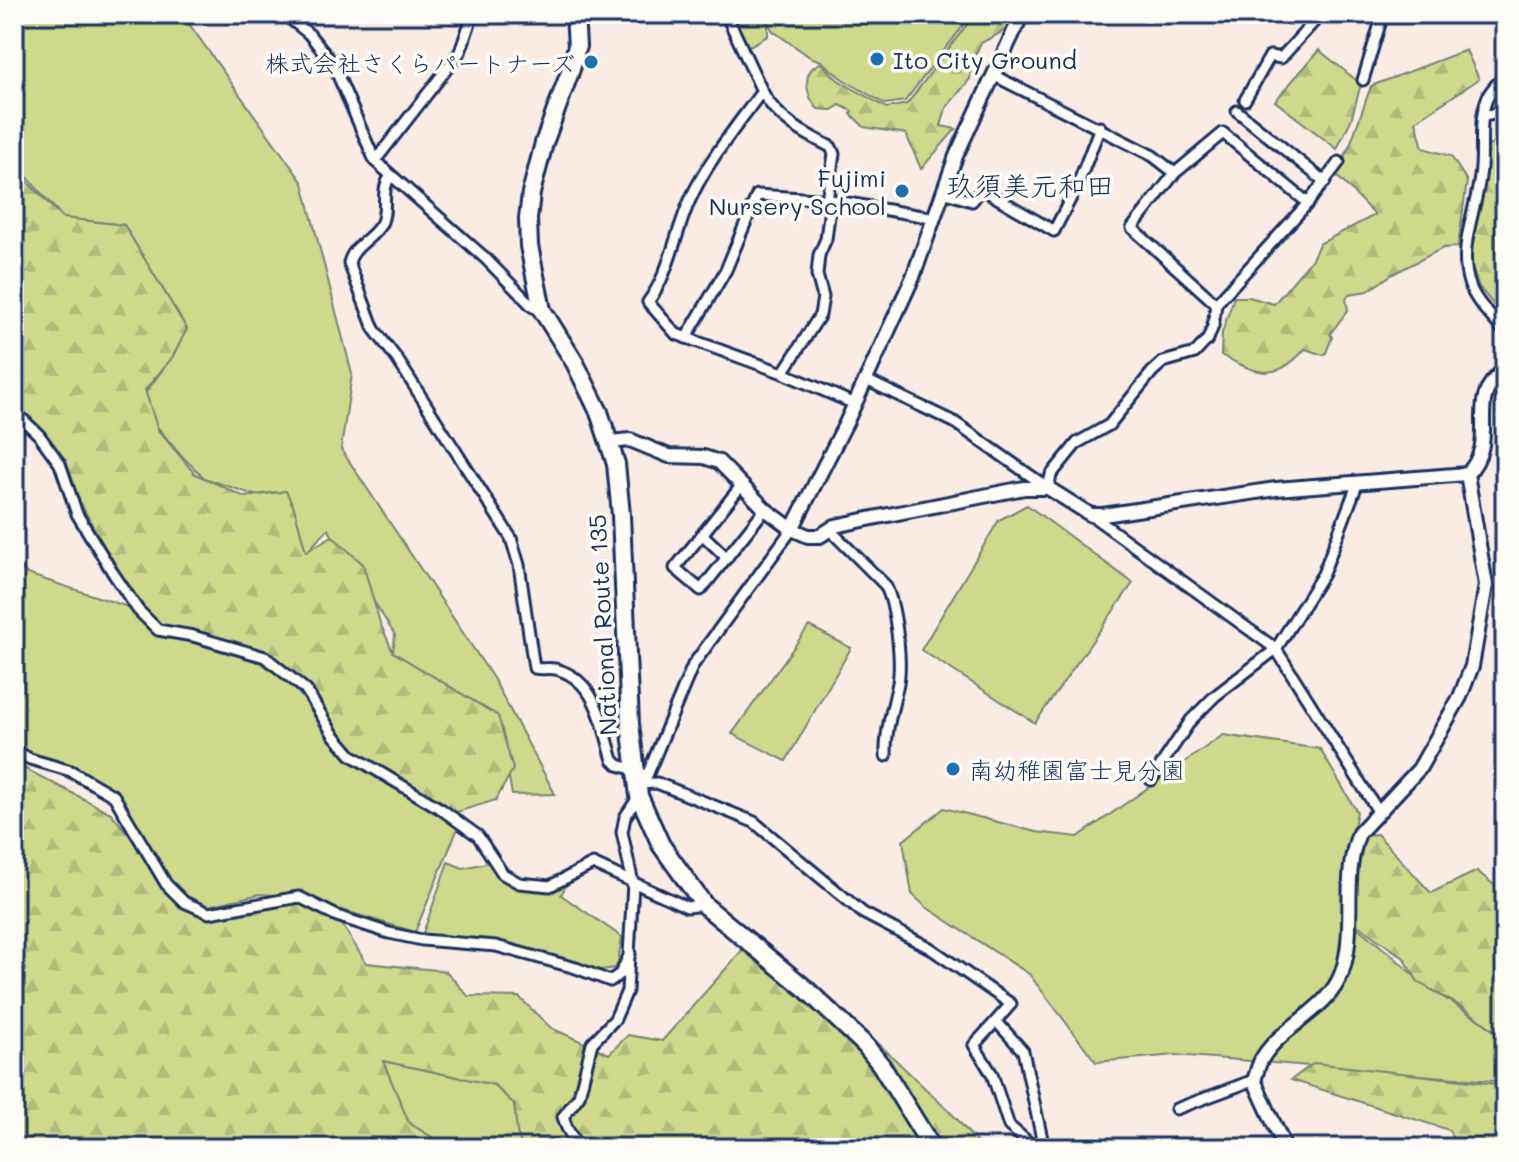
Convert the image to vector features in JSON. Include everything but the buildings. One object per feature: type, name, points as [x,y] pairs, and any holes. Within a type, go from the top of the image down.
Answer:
[{"type":"highway","name":"National Route 135","points":[[575,14],[577,46],[544,143],[528,219],[529,246],[542,310],[575,363],[611,442],[616,464],[637,783],[661,845],[704,905],[806,989],[865,1045],[881,1065],[932,1148]]},
{"type":"street","points":[[284,14],[309,34],[333,64],[375,161],[485,258],[533,307],[542,310]]},
{"type":"street","points":[[375,161],[460,52],[473,14]]},
{"type":"street","points":[[726,14],[762,91],[774,108],[798,130],[831,147],[834,154],[826,239],[819,255],[817,275],[823,297],[820,315],[783,373]]},
{"type":"street","points":[[578,1148],[563,1117],[579,1096],[592,1043],[615,1019],[627,991],[633,883],[622,832],[637,783],[646,778],[693,665],[792,529],[855,404],[913,277],[956,156],[1022,14]]},
{"type":"street","points":[[1245,100],[1270,56],[1281,58],[1321,14]]},
{"type":"street","points":[[1363,80],[1380,24],[1378,14]]},
{"type":"street","points":[[1505,75],[1490,92],[1483,116],[1481,169],[1465,267],[1479,302],[1505,332]]},
{"type":"street","points":[[995,76],[1100,127],[1153,156],[1175,173]]},
{"type":"street","points":[[762,91],[705,171],[689,202],[662,278],[648,302],[676,334],[783,373],[855,404]]},
{"type":"street","points":[[1237,111],[1325,182]]},
{"type":"street","points":[[1483,116],[1505,112]]},
{"type":"street","points":[[943,192],[972,201],[982,189],[1054,231],[1078,184],[1100,127]]},
{"type":"street","points":[[1216,304],[1132,228],[1175,173],[1223,133],[1308,203]]},
{"type":"street","points":[[1048,488],[1051,475],[1077,443],[1109,425],[1152,372],[1163,362],[1195,353],[1208,339],[1216,304],[1308,203],[1339,162]]},
{"type":"street","points":[[391,176],[385,183],[382,223],[351,254],[349,263],[374,329],[405,371],[511,538],[519,565],[534,668],[560,670],[587,688],[594,699],[613,760],[637,783],[657,783],[754,822],[863,913],[930,948],[1011,1004],[974,1045],[992,1074],[1009,1126],[1035,1148]]},
{"type":"street","points":[[686,338],[726,270],[757,195],[829,200],[933,218]]},
{"type":"street","points":[[1091,515],[1276,489],[1467,474],[1479,462],[1483,450],[1484,400],[1490,382],[1505,370]]},
{"type":"street","points":[[866,380],[954,422],[1091,515],[1276,649],[1378,811]]},
{"type":"street","points":[[14,411],[39,435],[60,464],[77,514],[138,610],[158,630],[193,636],[265,657],[306,690],[333,734],[351,755],[441,809],[478,836],[503,874],[519,883],[550,886],[593,864],[687,907],[704,905]]},
{"type":"street","points":[[611,442],[630,440],[669,456],[704,457],[719,462],[765,509],[792,529],[808,536],[820,536],[830,530],[873,518],[1024,488],[1048,488]]},
{"type":"street","points":[[1285,1148],[1254,1080],[1263,1056],[1323,1000],[1341,974],[1354,845],[1364,825],[1419,769],[1460,697],[1472,666],[1486,585],[1467,474]]},
{"type":"street","points":[[1151,780],[1191,720],[1215,696],[1276,649],[1323,574],[1358,482]]},
{"type":"street","points":[[741,486],[675,568],[701,590],[765,509]]},
{"type":"street","points":[[830,530],[885,585],[890,594],[897,636],[899,679],[885,732],[886,756]]},
{"type":"street","points":[[702,534],[727,558]]},
{"type":"street","points":[[14,750],[30,759],[71,771],[114,796],[166,884],[196,909],[209,913],[299,897],[337,916],[389,933],[422,940],[496,946],[576,968],[610,981],[620,974],[630,954]]},
{"type":"street","points":[[996,1021],[1023,1051],[1044,1148]]},
{"type":"street","points":[[1176,1109],[1254,1080]]},
{"type":"green space","points":[[14,14],[182,14],[303,183],[352,374],[341,449],[493,678],[555,794],[512,795],[498,716],[393,652],[395,635],[328,529],[306,553],[286,491],[254,495],[204,478],[176,450],[138,403],[187,329],[124,225],[63,218],[14,162]]},
{"type":"green space","points":[[727,14],[762,14],[768,23],[768,36],[742,50]]},
{"type":"green space","name":"Ito City Ground","points":[[762,14],[972,14],[905,101],[885,104],[773,31]]},
{"type":"green space","points":[[975,14],[1016,14],[1004,31],[981,43],[972,61],[970,79],[946,108],[941,126],[956,129],[921,169],[906,134],[864,127],[851,114],[852,111],[840,105],[832,110],[818,109],[810,98],[808,77],[814,66],[821,63],[838,80],[887,108],[907,104]]},
{"type":"green space","points":[[1319,50],[1361,84],[1351,120],[1337,149],[1275,101]]},
{"type":"green space","points":[[1466,50],[1479,79],[1416,121],[1423,148],[1451,156],[1467,181],[1458,247],[1443,248],[1391,275],[1368,291],[1349,294],[1346,299],[1348,310],[1330,334],[1332,337],[1323,355],[1305,349],[1284,367],[1266,372],[1221,355],[1222,333],[1234,297],[1249,297],[1274,304],[1312,259],[1319,244],[1375,215],[1336,175],[1371,86]]},
{"type":"green space","points":[[1502,142],[1505,167],[1505,319],[1479,287],[1469,260],[1487,170],[1487,146]]},
{"type":"green space","points":[[14,168],[63,218],[124,225],[187,329],[172,358],[145,390],[158,430],[195,474],[245,497],[286,491],[306,552],[332,536],[363,564],[380,623],[393,652],[498,716],[513,769],[496,800],[454,813],[344,746],[318,700],[251,646],[164,631],[130,598],[60,463],[14,412]]},
{"type":"green space","points":[[1027,505],[1133,583],[1035,723],[921,650],[999,520]]},
{"type":"green space","points":[[14,559],[27,574],[138,610],[250,639],[329,727],[460,823],[415,932],[299,897],[260,894],[196,909],[156,867],[119,803],[14,752]]},
{"type":"green space","points":[[809,626],[851,648],[786,761],[732,734]]},
{"type":"green space","points":[[1223,735],[1320,749],[1357,812],[1343,876],[1348,920],[1424,985],[1487,1025],[1505,1042],[1505,1082],[1176,1055],[1096,1062],[1029,974],[926,907],[912,894],[903,841],[944,808],[1036,832],[1078,837]]},
{"type":"green space","points":[[14,763],[111,813],[175,891],[203,913],[293,894],[337,916],[366,963],[446,971],[468,996],[519,997],[551,1028],[609,1054],[628,1035],[662,1041],[746,946],[817,1009],[877,1042],[957,1119],[981,1148],[522,1148],[514,1104],[494,1085],[383,1061],[409,1123],[445,1148],[14,1148]]},
{"type":"green space","points":[[1377,834],[1431,893],[1477,871],[1505,894],[1505,1038],[1467,1010],[1418,982],[1404,958],[1356,924],[1355,887],[1365,835]]},
{"type":"green space","points":[[448,862],[463,868],[490,862],[507,874],[526,881],[547,884],[568,882],[561,895],[622,937],[617,968],[600,970],[477,940],[422,936]]},
{"type":"green space","points":[[382,1061],[491,1082],[514,1104],[523,1148],[445,1148],[409,1123]]},
{"type":"green space","points":[[1314,1063],[1505,1085],[1505,1148],[1457,1148],[1449,1130],[1291,1080]]},
{"type":"place","name":"Ito City Ground","points":[[877,59]]},
{"type":"place","name":"株式会社さくらパートナーズ","points":[[591,62]]},
{"type":"place","name":"Fujimi Nursery School","points":[[902,191]]},
{"type":"place","name":"南幼稚園富士見分園","points":[[953,769]]},
{"type":"district","name":"玖須美元和田","points":[[1030,185]]}]
